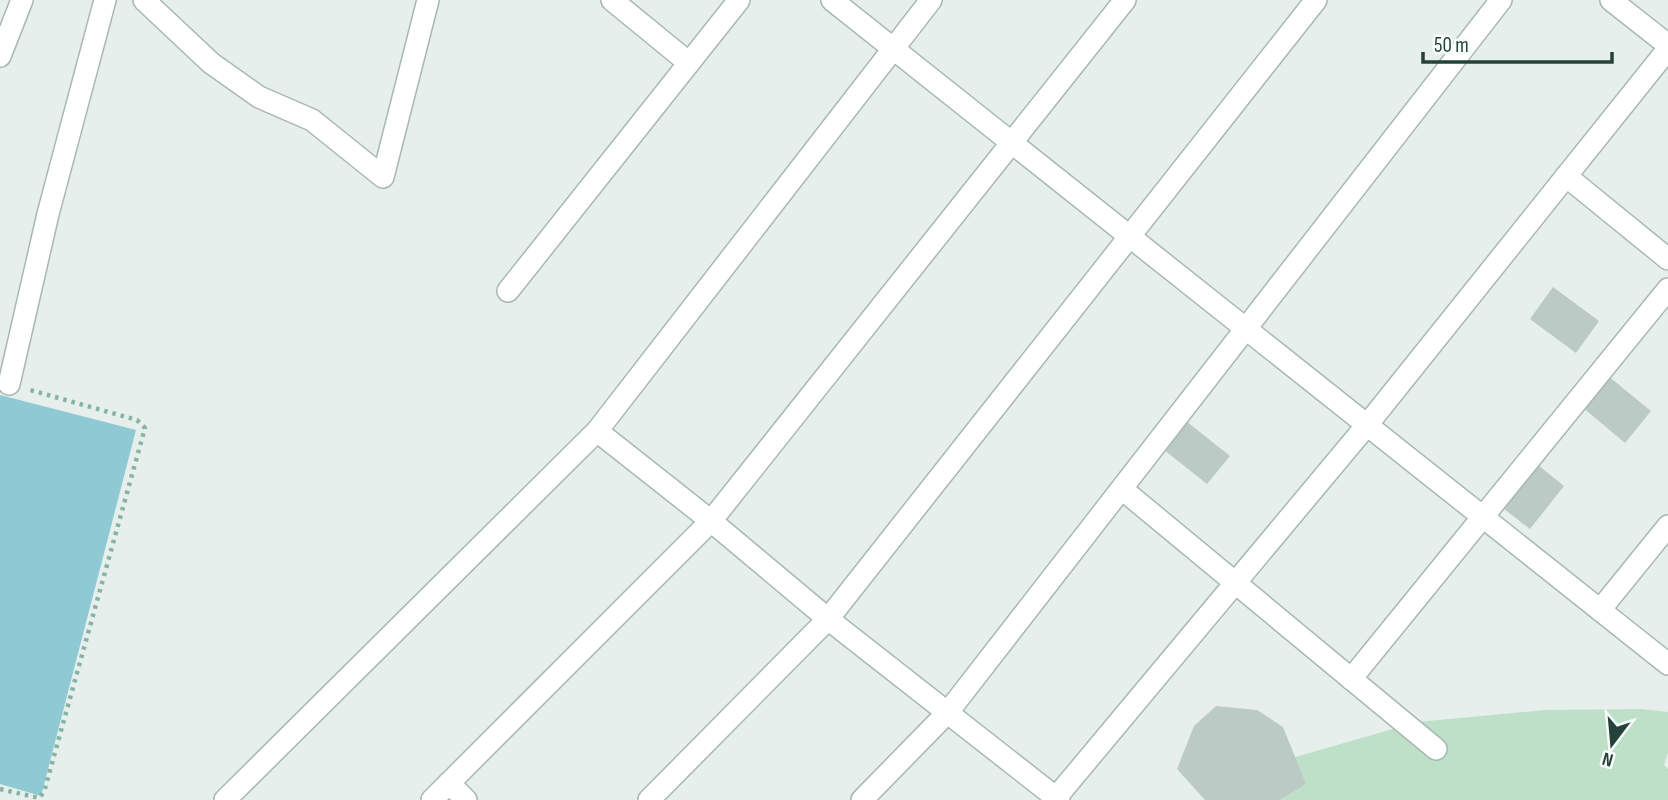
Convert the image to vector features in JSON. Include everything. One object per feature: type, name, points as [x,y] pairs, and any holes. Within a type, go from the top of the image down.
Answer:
[{"type":"street","points":[[0,56],[22,0]]},
{"type":"street","points":[[9,384],[48,214],[104,0]]},
{"type":"street","points":[[144,0],[211,63],[259,96],[312,120],[383,177],[428,0]]},
{"type":"street","points":[[612,0],[689,63]]},
{"type":"street","points":[[508,290],[739,0]]},
{"type":"street","points":[[832,0],[1668,664]]},
{"type":"street","points":[[225,800],[597,431],[931,0]]},
{"type":"street","points":[[432,800],[711,521],[1125,0]]},
{"type":"street","points":[[649,800],[828,619],[1316,0]]},
{"type":"street","points":[[862,800],[948,712],[1501,0]]},
{"type":"street","points":[[597,431],[711,521],[828,619],[1056,799],[1367,425],[1668,47],[1611,0]]},
{"type":"street","points":[[1566,176],[1668,259]]},
{"type":"street","points":[[1352,679],[1668,289]]},
{"type":"street","points":[[1122,489],[1436,749]]},
{"type":"street","points":[[1600,610],[1668,526]]},
{"type":"street","points":[[449,783],[466,800]]},
{"type":"path","points":[[0,789],[38,798],[44,792],[145,428],[137,420],[9,384]]},
{"type":"green space","points":[[1642,709],[1668,712],[1668,752],[1664,765],[1668,769],[1668,800],[1225,800],[1278,762],[1417,722],[1546,710]]},
{"type":"water","points":[[0,395],[136,430],[41,796],[0,784]]},
{"type":"building","points":[[1553,287],[1599,321],[1576,353],[1530,319]]},
{"type":"building","points":[[1607,375],[1651,411],[1625,443],[1581,406]]},
{"type":"building","points":[[1186,421],[1230,456],[1207,484],[1163,449]]},
{"type":"building","points":[[1533,461],[1564,486],[1530,529],[1499,505]]},
{"type":"building","points":[[1216,706],[1257,710],[1283,727],[1306,784],[1279,800],[1205,800],[1177,769],[1194,726]]}]
